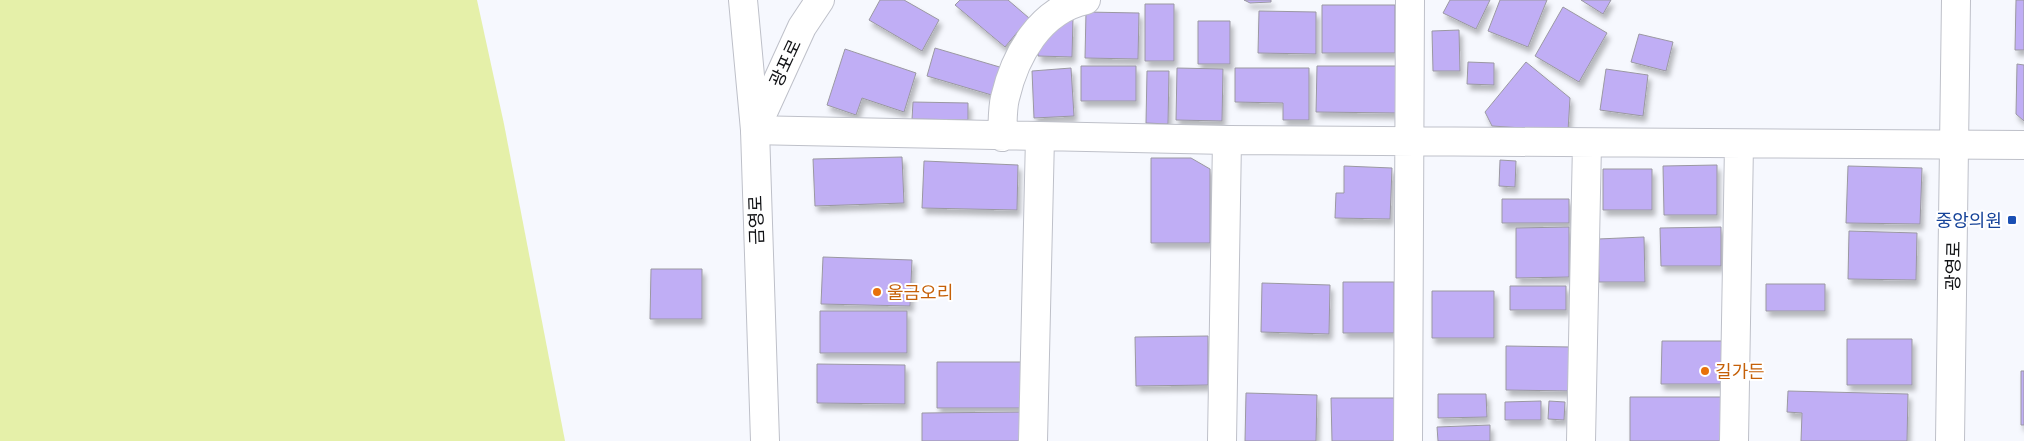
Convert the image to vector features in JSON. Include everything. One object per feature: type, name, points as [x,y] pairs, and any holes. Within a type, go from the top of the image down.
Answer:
[{"type":"street","name":"금영로","points":[[743,0],[755,130],[764,441]]},
{"type":"street","name":"광포로","points":[[755,130],[802,26],[820,0]]},
{"type":"street","points":[[1002,137],[1004,100],[1019,55],[1047,19],[1076,2],[1086,0]]},
{"type":"street","points":[[1408,441],[1410,0]]},
{"type":"street","name":"광영로","points":[[1950,441],[1956,144],[1956,0]]},
{"type":"street","points":[[755,130],[1002,137],[1227,140],[2024,145]]},
{"type":"street","points":[[1034,441],[1040,137]]},
{"type":"street","points":[[1222,441],[1227,140]]},
{"type":"street","points":[[1581,441],[1586,143]]},
{"type":"street","points":[[1734,441],[1739,144]]},
{"type":"green space","points":[[0,0],[477,0],[504,124],[565,441],[0,441]]},
{"type":"building","points":[[880,0],[904,0],[939,20],[922,51],[869,20]]},
{"type":"building","points":[[960,0],[1008,0],[1029,18],[1005,47],[955,5]]},
{"type":"building","points":[[1244,0],[1271,0],[1271,2],[1250,3]]},
{"type":"building","points":[[1450,0],[1490,0],[1476,29],[1443,13]]},
{"type":"building","points":[[1500,0],[1547,0],[1528,47],[1488,31]]},
{"type":"building","points":[[1581,0],[1611,0],[1603,14]]},
{"type":"building","points":[[2016,0],[2024,0],[2024,50],[2015,50]]},
{"type":"building","points":[[1145,4],[1174,4],[1174,61],[1145,61]]},
{"type":"building","points":[[1322,5],[1395,5],[1395,53],[1322,53]]},
{"type":"building","points":[[1563,7],[1607,33],[1579,82],[1535,56]]},
{"type":"building","points":[[1259,11],[1316,12],[1316,54],[1258,53]]},
{"type":"building","points":[[1086,12],[1139,13],[1138,59],[1085,58]]},
{"type":"building","points":[[1073,18],[1072,57],[1038,56],[1038,42]]},
{"type":"building","points":[[1198,21],[1230,21],[1230,64],[1198,64]]},
{"type":"building","points":[[1459,30],[1460,71],[1433,71],[1432,31]]},
{"type":"building","points":[[1639,34],[1673,42],[1666,71],[1631,62]]},
{"type":"building","points":[[935,48],[1003,68],[995,96],[927,76]]},
{"type":"building","points":[[845,49],[916,73],[904,112],[862,98],[856,115],[827,105]]},
{"type":"building","points":[[1468,62],[1494,63],[1494,85],[1467,84]]},
{"type":"building","points":[[1526,62],[1570,98],[1568,131],[1492,126],[1485,112]]},
{"type":"building","points":[[2017,64],[2024,65],[2024,121],[2016,114]]},
{"type":"building","points":[[1081,66],[1136,66],[1136,101],[1081,101]]},
{"type":"building","points":[[1317,66],[1396,66],[1396,113],[1316,112]]},
{"type":"building","points":[[1071,68],[1074,116],[1034,118],[1032,71]]},
{"type":"building","points":[[1177,68],[1223,69],[1222,121],[1176,120]]},
{"type":"building","points":[[1235,68],[1309,68],[1309,120],[1283,120],[1283,103],[1235,102]]},
{"type":"building","points":[[1606,69],[1648,75],[1643,116],[1600,110]]},
{"type":"building","points":[[1147,71],[1169,71],[1168,124],[1146,123]]},
{"type":"building","points":[[913,102],[968,103],[968,120],[912,119]]},
{"type":"building","points":[[902,157],[904,203],[815,206],[813,159]]},
{"type":"building","points":[[1151,158],[1191,158],[1210,169],[1210,243],[1151,243]]},
{"type":"building","points":[[1500,160],[1516,161],[1515,187],[1499,186]]},
{"type":"building","points":[[924,161],[1018,165],[1017,210],[922,208]]},
{"type":"building","points":[[1717,165],[1717,215],[1664,215],[1663,166]]},
{"type":"building","points":[[1344,166],[1392,168],[1390,219],[1335,218],[1336,193],[1344,193]]},
{"type":"building","points":[[1848,166],[1922,168],[1920,224],[1846,223]]},
{"type":"building","points":[[1603,169],[1652,169],[1652,210],[1603,210]]},
{"type":"building","points":[[1502,199],[1569,199],[1569,223],[1502,223]]},
{"type":"building","points":[[1569,227],[1569,277],[1516,278],[1516,228]]},
{"type":"building","points":[[1721,227],[1721,266],[1661,266],[1660,228]]},
{"type":"building","points":[[1849,231],[1917,233],[1916,280],[1848,279]]},
{"type":"building","points":[[1644,237],[1645,282],[1599,282],[1598,239]]},
{"type":"building","points":[[823,257],[912,260],[910,306],[821,304]]},
{"type":"building","points":[[651,269],[702,269],[702,319],[650,319]]},
{"type":"building","points":[[1343,282],[1394,282],[1394,333],[1343,333]]},
{"type":"building","points":[[1262,283],[1330,285],[1329,334],[1261,332]]},
{"type":"building","points":[[1766,284],[1825,284],[1825,311],[1766,311]]},
{"type":"building","points":[[1510,286],[1566,286],[1566,310],[1510,310]]},
{"type":"building","points":[[1432,291],[1494,291],[1494,338],[1432,338]]},
{"type":"building","points":[[820,311],[907,311],[907,353],[820,353]]},
{"type":"building","points":[[1208,336],[1208,385],[1136,386],[1135,337]]},
{"type":"building","points":[[1847,339],[1912,339],[1912,385],[1847,385]]},
{"type":"building","points":[[1662,341],[1725,341],[1725,384],[1661,384]]},
{"type":"building","points":[[1506,346],[1571,347],[1571,391],[1506,390]]},
{"type":"building","points":[[937,362],[1023,362],[1023,408],[937,408]]},
{"type":"building","points":[[817,364],[905,365],[905,404],[817,403]]},
{"type":"building","points":[[2021,371],[2024,371],[2024,425],[2021,425]]},
{"type":"building","points":[[1788,391],[1908,394],[1907,441],[1801,441],[1802,413],[1787,412]]},
{"type":"building","points":[[1246,393],[1317,395],[1316,441],[1245,441]]},
{"type":"building","points":[[1438,394],[1486,394],[1487,417],[1438,418]]},
{"type":"building","points":[[1630,397],[1723,397],[1723,441],[1630,441]]},
{"type":"building","points":[[1331,398],[1398,398],[1398,441],[1332,441]]},
{"type":"building","points":[[1541,401],[1541,420],[1505,420],[1505,402]]},
{"type":"building","points":[[1549,401],[1565,402],[1564,420],[1548,419]]},
{"type":"building","points":[[1025,412],[1025,441],[922,441],[922,413]]},
{"type":"building","points":[[1490,425],[1490,441],[1438,441],[1437,427]]},
{"type":"place","name":"중앙의원","points":[[2012,220]]},
{"type":"place","name":"울금오리","points":[[877,292]]},
{"type":"place","name":"길가든","points":[[1705,371]]}]
